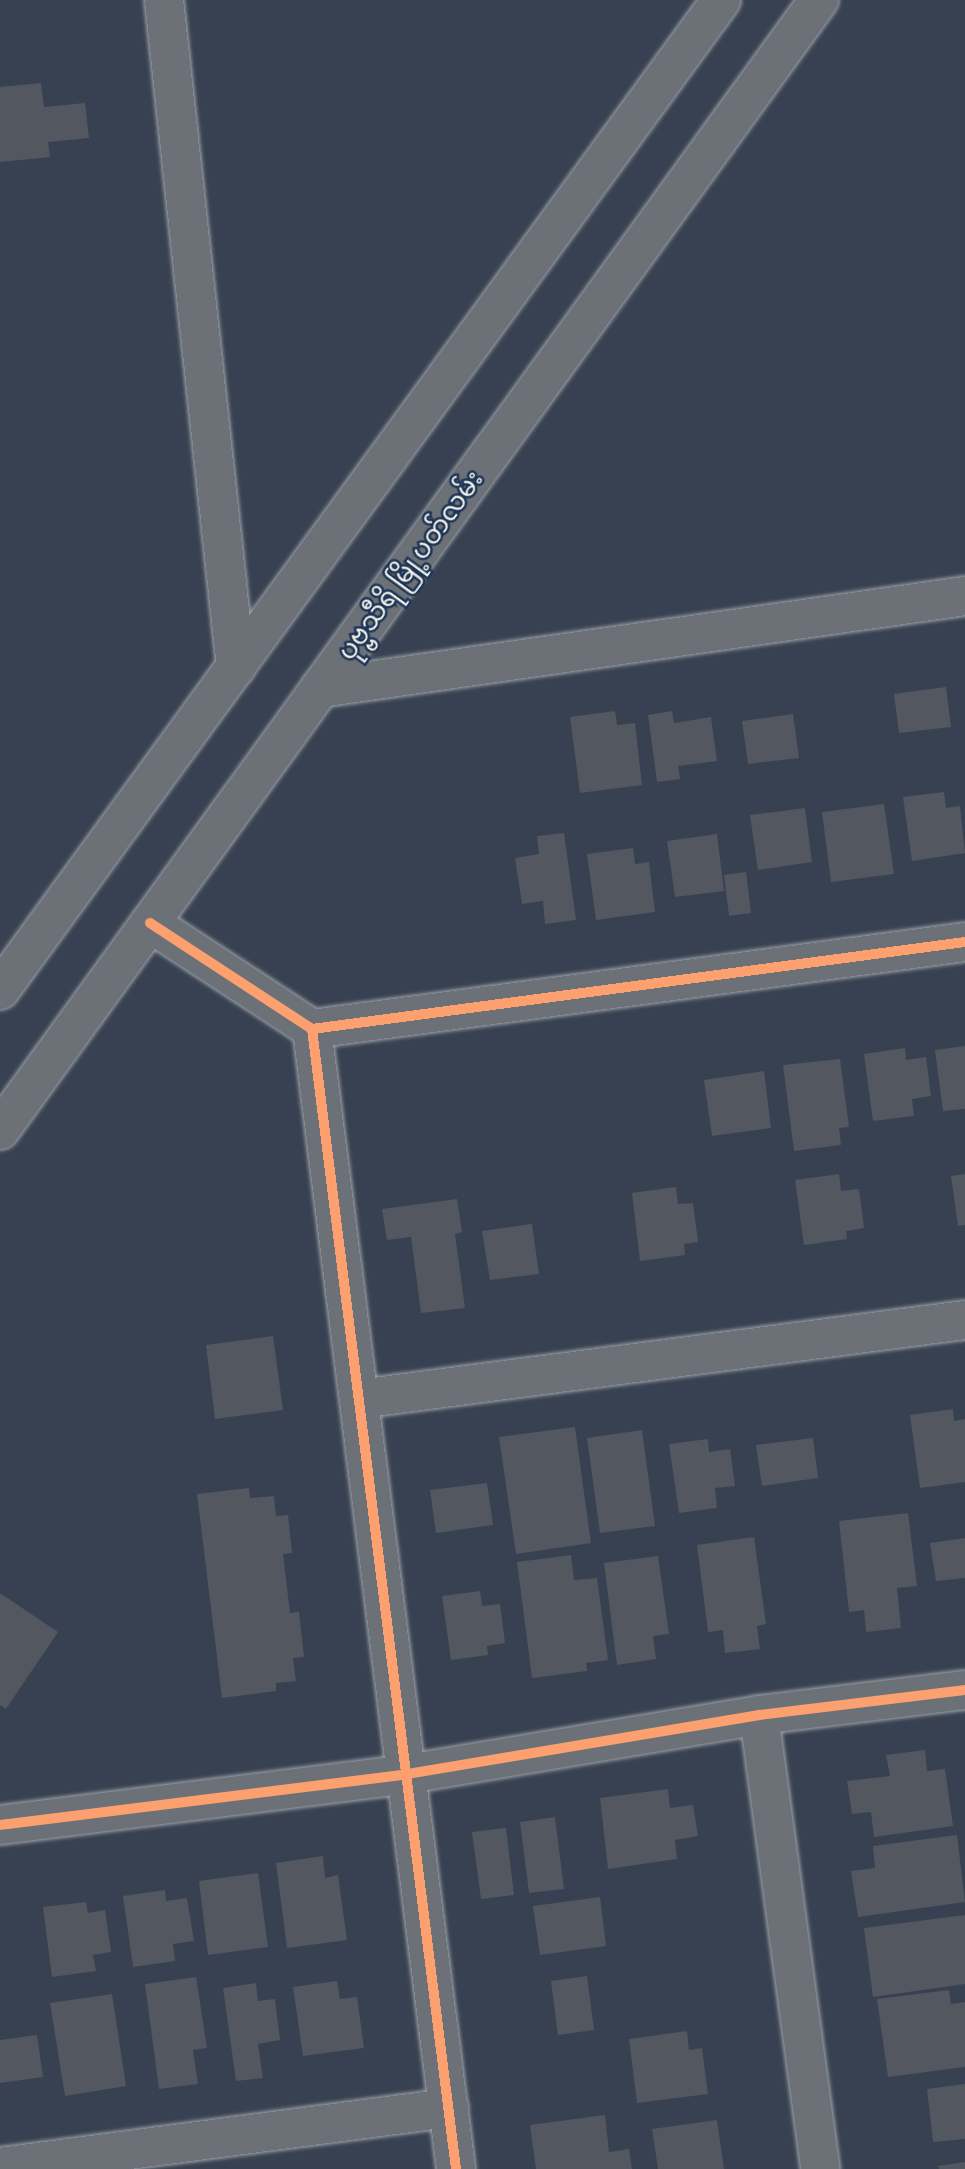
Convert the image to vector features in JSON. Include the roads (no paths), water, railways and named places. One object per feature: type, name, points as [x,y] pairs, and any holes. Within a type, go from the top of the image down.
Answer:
[{"type":"street","points":[[164,0],[236,667]]},
{"type":"street","points":[[0,990],[721,0]]},
{"type":"street","name":"ပုဗ္ဗသီရိ မြို့ပတ်လမ်း","points":[[0,1130],[819,0]]},
{"type":"street","points":[[320,688],[965,596]]},
{"type":"street","points":[[150,923],[312,1029],[965,942]]},
{"type":"street","points":[[312,1029],[456,2169]]},
{"type":"street","points":[[359,1399],[965,1320]]},
{"type":"street","points":[[0,1825],[407,1774],[760,1715],[965,1690]]},
{"type":"street","points":[[760,1715],[820,2169]]},
{"type":"street","points":[[0,2167],[449,2108]]}]
